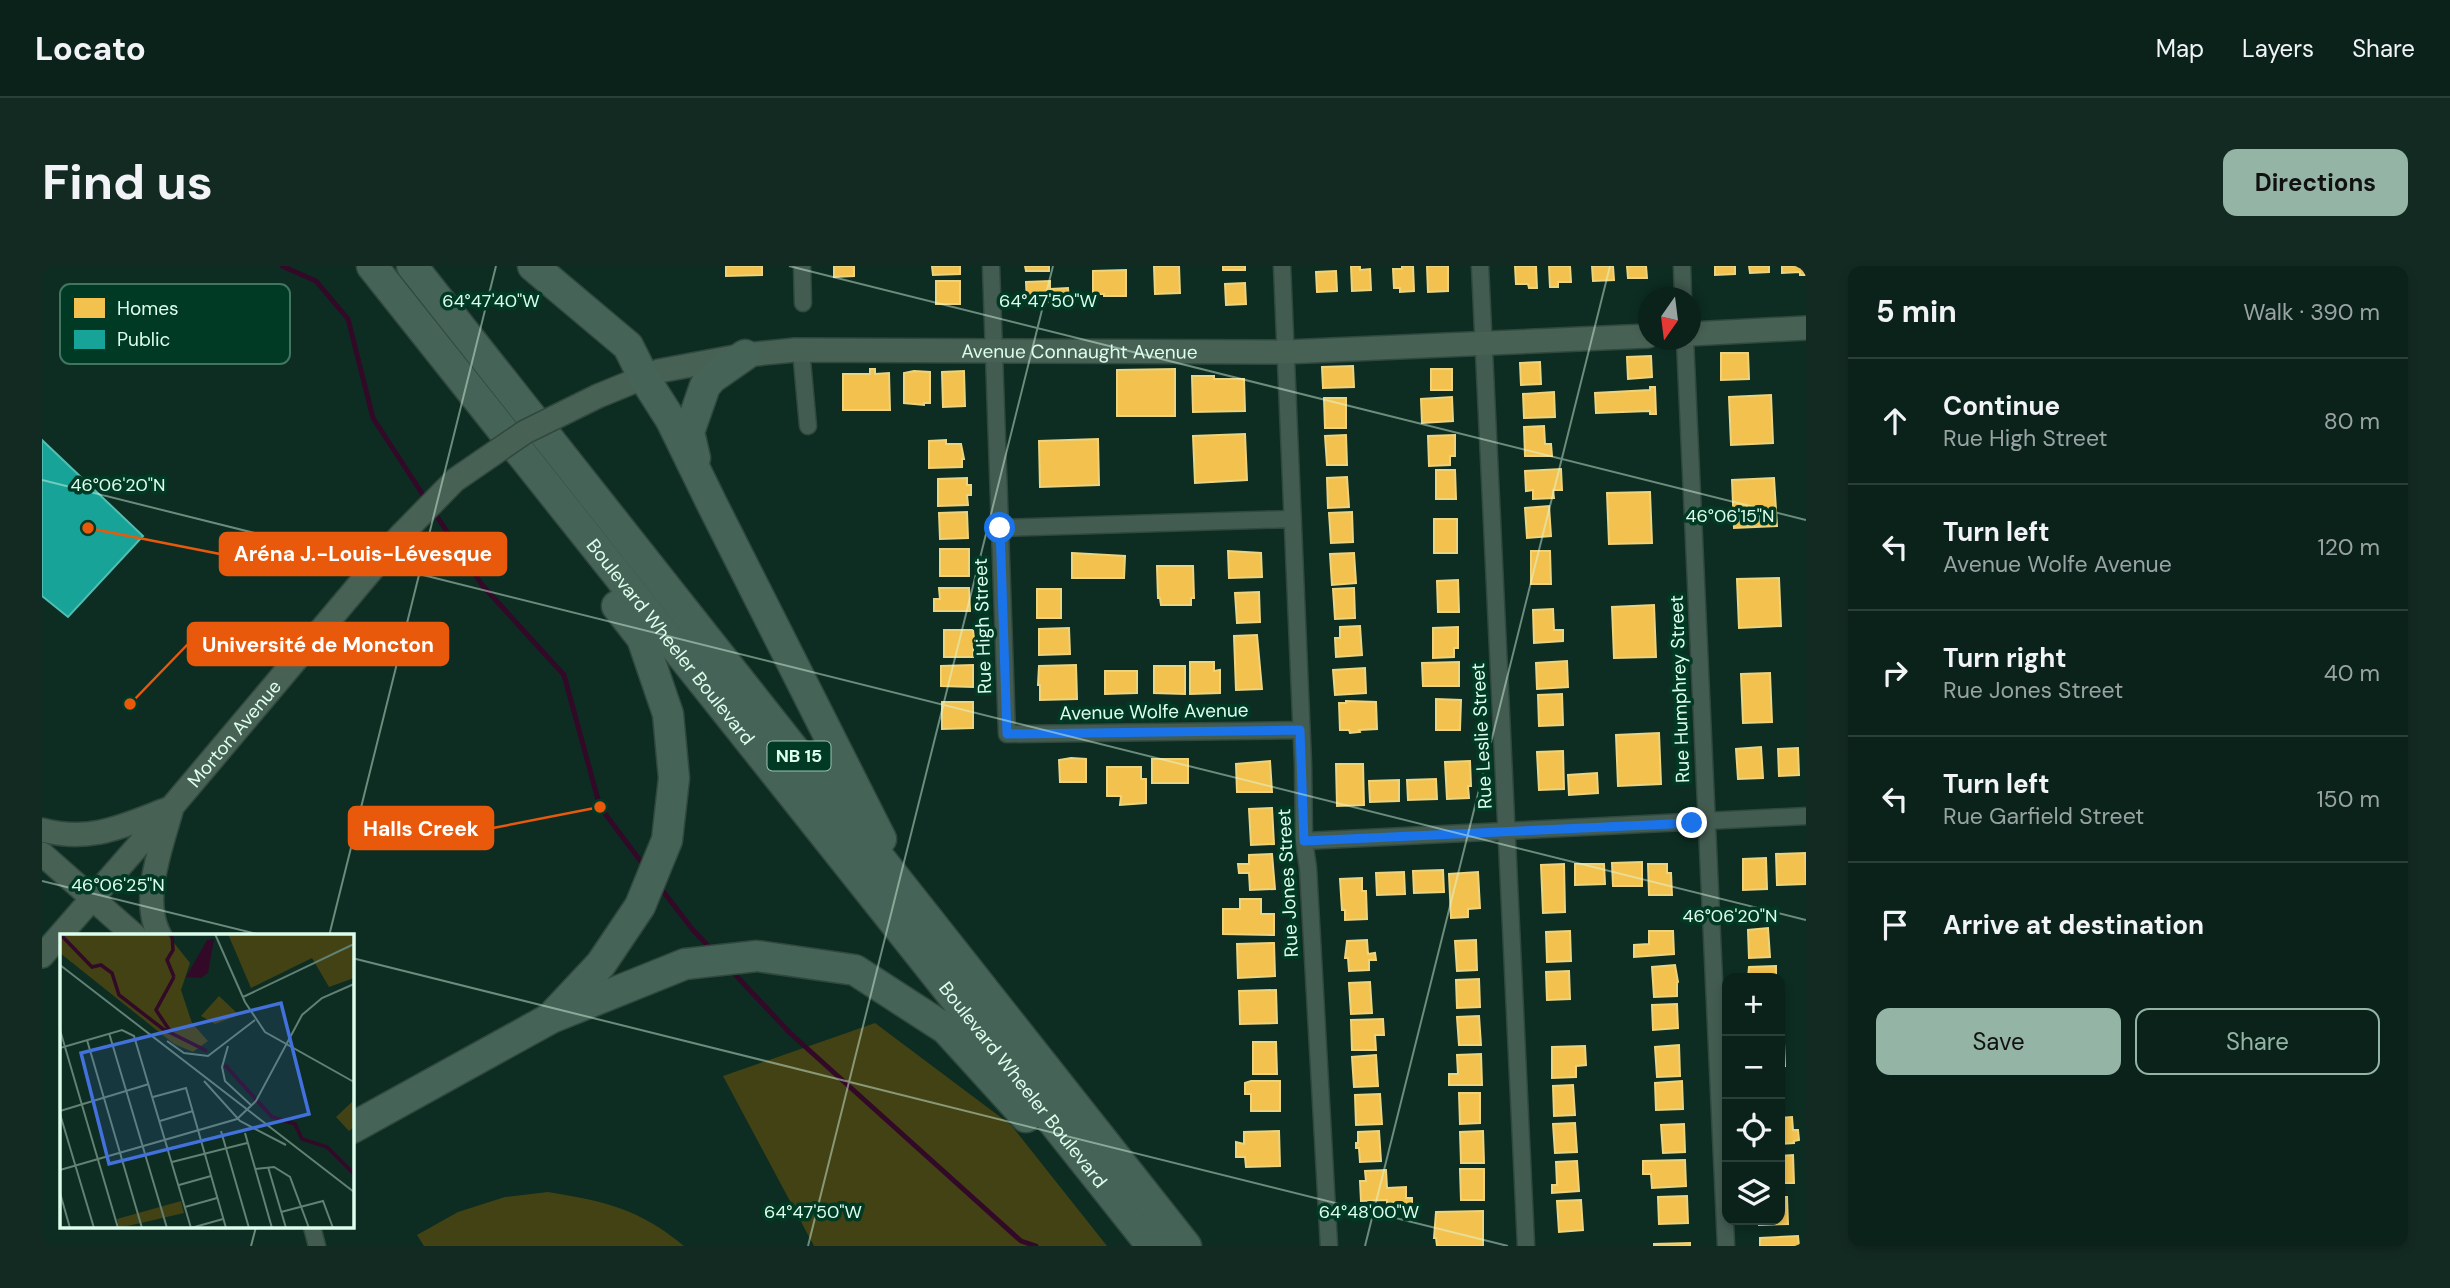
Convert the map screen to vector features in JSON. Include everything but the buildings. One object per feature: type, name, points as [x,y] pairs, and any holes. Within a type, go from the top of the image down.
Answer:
[{"type":"highway","name":"Boulevard Wheeler Boulevard","points":[[412,266],[1187,1246]]},
{"type":"highway","points":[[533,266],[628,346],[700,476],[881,839],[1157,1193],[1187,1246]]},
{"type":"highway","name":"Boulevard Wheeler Boulevard","points":[[381,276],[1153,1246]]},
{"type":"highway","points":[[381,276],[447,383],[642,638],[668,714],[674,778],[667,840],[640,906],[601,964],[551,1018]]},
{"type":"highway","points":[[700,476],[689,432],[705,386],[745,355]]},
{"type":"highway","points":[[356,1123],[551,1018],[685,964],[757,956],[855,970],[946,1029],[1144,1246]]},
{"type":"street","points":[[802,266],[803,303]]},
{"type":"street","name":"Rue High Street","points":[[991,266],[1007,734]]},
{"type":"street","name":"Rue Jones Street","points":[[1282,266],[1304,841],[1308,868],[1329,1246]]},
{"type":"street","name":"Rue Leslie Street","points":[[1480,266],[1526,1246]]},
{"type":"street","points":[[1682,266],[1683,287]]},
{"type":"street","points":[[1701,333],[1806,328]]},
{"type":"street","name":"Avenue Connaught Avenue","points":[[525,432],[643,376],[745,355],[801,350],[1286,352],[1638,335]]},
{"type":"street","points":[[801,350],[807,426]]},
{"type":"street","name":"Rue Humphrey Street","points":[[1685,350],[1726,1246]]},
{"type":"street","name":"Morton Avenue","points":[[61,934],[401,535],[456,480],[525,432]]},
{"type":"street","points":[[1000,528],[1291,519]]},
{"type":"street","name":"Avenue Wolfe Avenue","points":[[1007,734],[1300,730]]},
{"type":"street","points":[[42,830],[58,834],[90,835],[171,808]]},
{"type":"street","points":[[159,934],[153,900],[155,875],[171,808]]},
{"type":"street","points":[[1304,841],[1507,833],[1806,816]]},
{"type":"street","points":[[42,854],[133,934]]},
{"type":"street","name":"Morton Avenue","points":[[42,956],[60,936]]},
{"type":"street","points":[[42,965],[60,956]]},
{"type":"street","points":[[312,1228],[317,1246]]},
{"type":"shaded area","points":[[875,1023],[1011,1125],[1107,1246],[814,1246],[723,1076]]},
{"type":"shaded area","points":[[548,1192],[620,1208],[652,1223],[684,1246],[424,1246],[417,1235],[458,1212],[505,1197]]},
{"type":"waterway","points":[[282,266],[316,281],[348,319],[373,418],[427,501]]},
{"type":"waterway","points":[[434,512],[482,585],[564,675],[600,807],[645,867]]},
{"type":"waterway","points":[[659,886],[713,951]]},
{"type":"waterway","points":[[729,968],[790,1033],[1021,1241],[1036,1246]]},
{"type":"place","name":"Aréna J.-Louis-Lévesque","points":[[88,528]]},
{"type":"place","name":"Université de Moncton","points":[[130,704]]},
{"type":"place","name":"Halls Creek","points":[[600,807]]},
{"type":"route","points":[[1000,528],[1007,734],[1300,730],[1304,841],[1692,823]]}]
